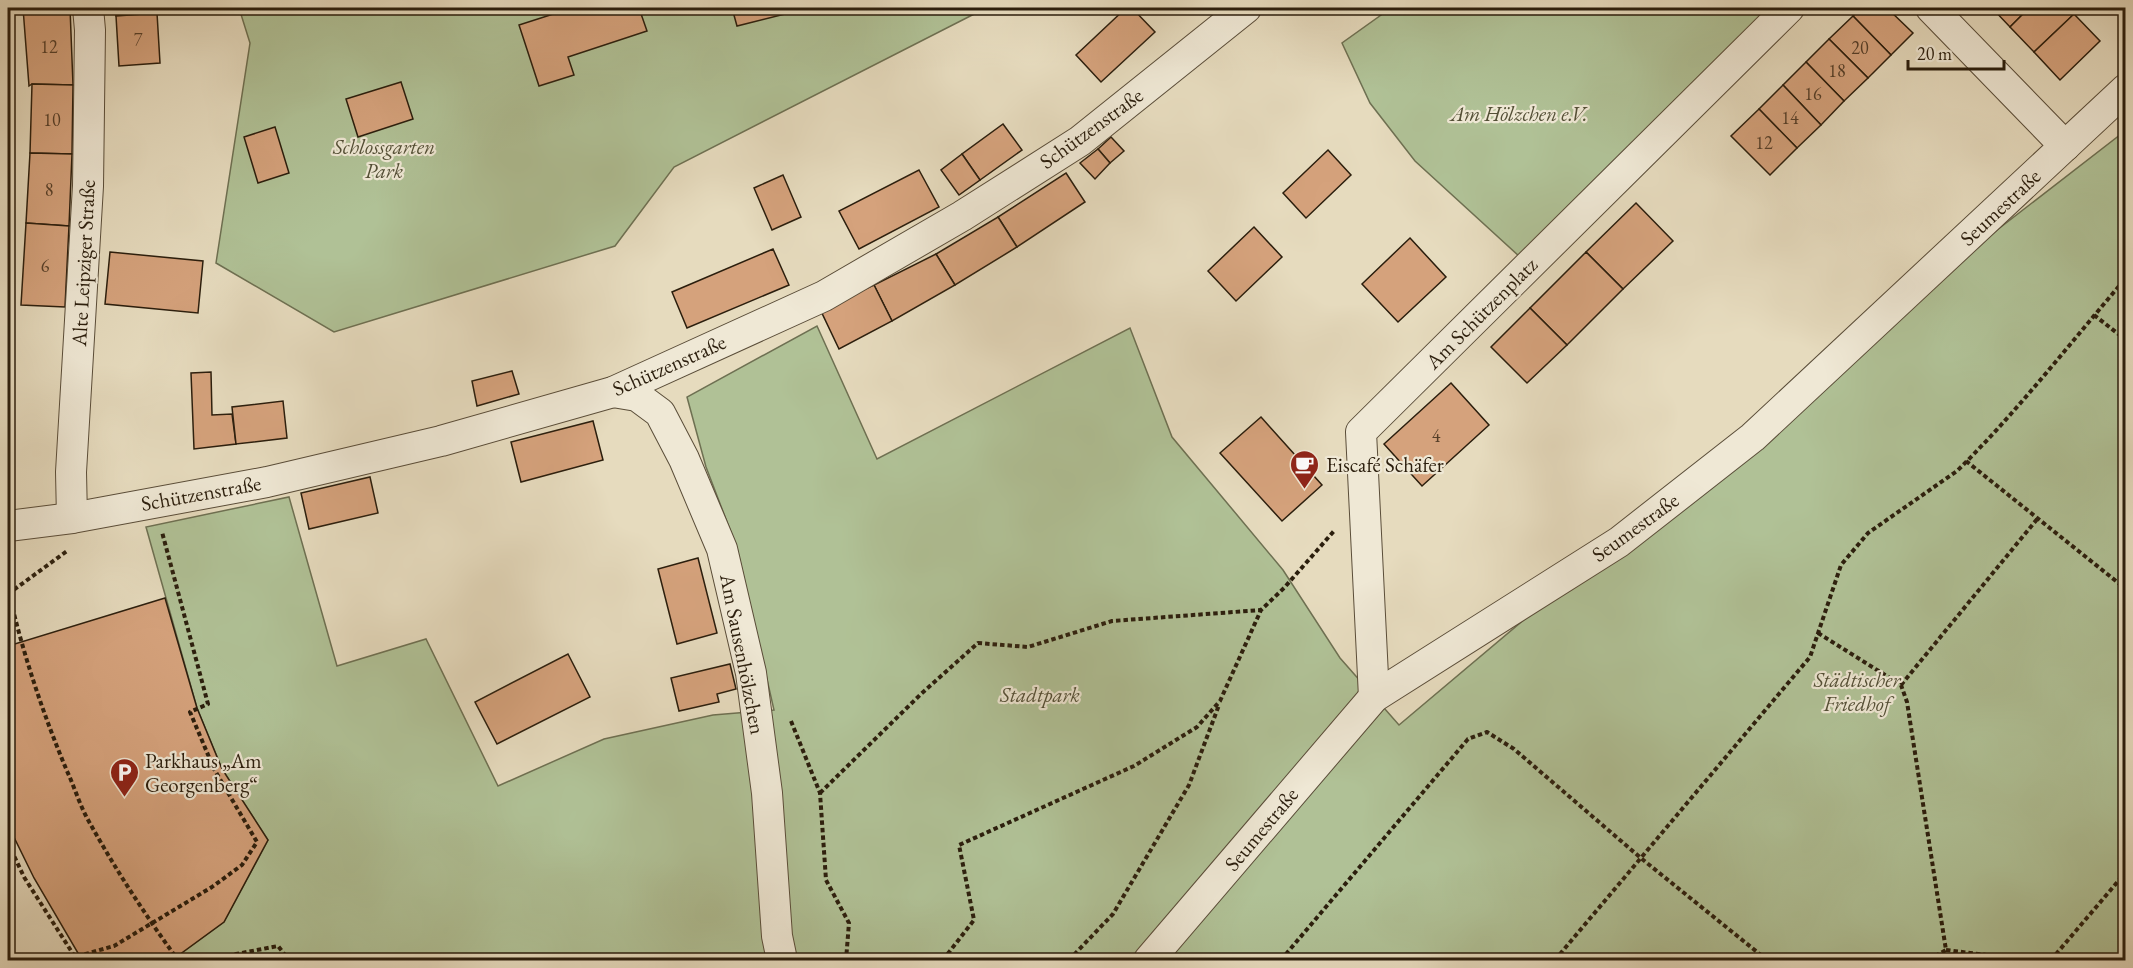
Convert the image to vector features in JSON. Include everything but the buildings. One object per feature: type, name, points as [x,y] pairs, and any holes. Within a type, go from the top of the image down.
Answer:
[{"type":"street","name":"Alte Leipziger Straße","points":[[72,518],[71,472],[88,186],[90,30],[88,8]]},
{"type":"street","name":"Schützenstraße","points":[[8,526],[72,518],[154,501],[267,482],[441,441],[613,392],[824,296],[962,216],[1080,141],[1246,8]]},
{"type":"street","name":"Am Schützenplatz","points":[[1374,697],[1361,432],[1789,8]]},
{"type":"street","points":[[1931,8],[2065,146]]},
{"type":"street","name":"Seumestraße","points":[[1149,960],[1374,697],[1619,542],[1753,437],[2126,89]]},
{"type":"street","name":"Am Sausenhölzchen","points":[[613,392],[637,396],[660,413],[684,459],[722,549],[751,673],[767,793],[777,936],[782,960]]},
{"type":"path","points":[[1555,960],[1810,657],[1841,565],[1868,533],[1957,471],[2126,278]]},
{"type":"path","points":[[2094,315],[2126,340]]},
{"type":"path","points":[[1966,461],[2126,589]]},
{"type":"path","points":[[1069,960],[1113,914],[1189,785],[1220,701],[1261,610],[1284,588],[1363,498]]},
{"type":"path","points":[[8,843],[24,877],[75,957],[114,946],[212,887],[242,865],[257,842],[214,769],[190,712],[208,704],[154,501]]},
{"type":"path","points":[[72,518],[68,550],[8,593],[40,698],[86,815],[120,874],[178,960]]},
{"type":"path","points":[[1901,685],[2038,518]]},
{"type":"path","points":[[2126,609],[2123,627],[2126,634]]},
{"type":"path","points":[[820,793],[921,694],[978,643],[1028,647],[1112,621],[1261,610]]},
{"type":"path","points":[[1818,633],[1901,685],[1907,702],[1946,950]]},
{"type":"path","points":[[943,960],[974,920],[959,845],[1134,766],[1197,727],[1220,701]]},
{"type":"path","points":[[1281,960],[1468,739],[1487,732],[1514,749],[1642,859],[1767,960]]},
{"type":"path","points":[[2051,960],[2126,873]]},
{"type":"path","points":[[220,960],[231,955],[278,946],[290,960]]},
{"type":"path","points":[[1929,960],[1946,950],[2027,960]]},
{"type":"path","points":[[307,960],[317,956],[358,960]]},
{"type":"green space","name":"Schlossgarten Park","points":[[239,8],[986,8],[674,167],[615,246],[334,332],[216,263],[250,43]]},
{"type":"green space","name":"Am Hölzchen e.V.","points":[[1391,8],[1775,8],[1520,257],[1415,161],[1370,103],[1342,43]]},
{"type":"green space","points":[[2125,131],[2125,960],[172,960],[224,922],[268,840],[222,769],[197,708],[146,527],[289,497],[337,666],[426,639],[498,786],[604,739],[713,715],[774,710],[737,548],[706,467],[687,397],[817,326],[877,459],[1130,328],[1172,437],[1283,570],[1340,658],[1399,725],[1869,329]]},
{"type":"place","name":"Eiscafé Schäfer","points":[[1305,490]]},
{"type":"place","name":"Parkhaus „Am Georgenberg“","points":[[124,798]]},
{"type":"park label","name":"Städtischer Friedhof","points":[[1857,691]]},
{"type":"park label","name":"Stadtpark","points":[[1040,694]]}]
